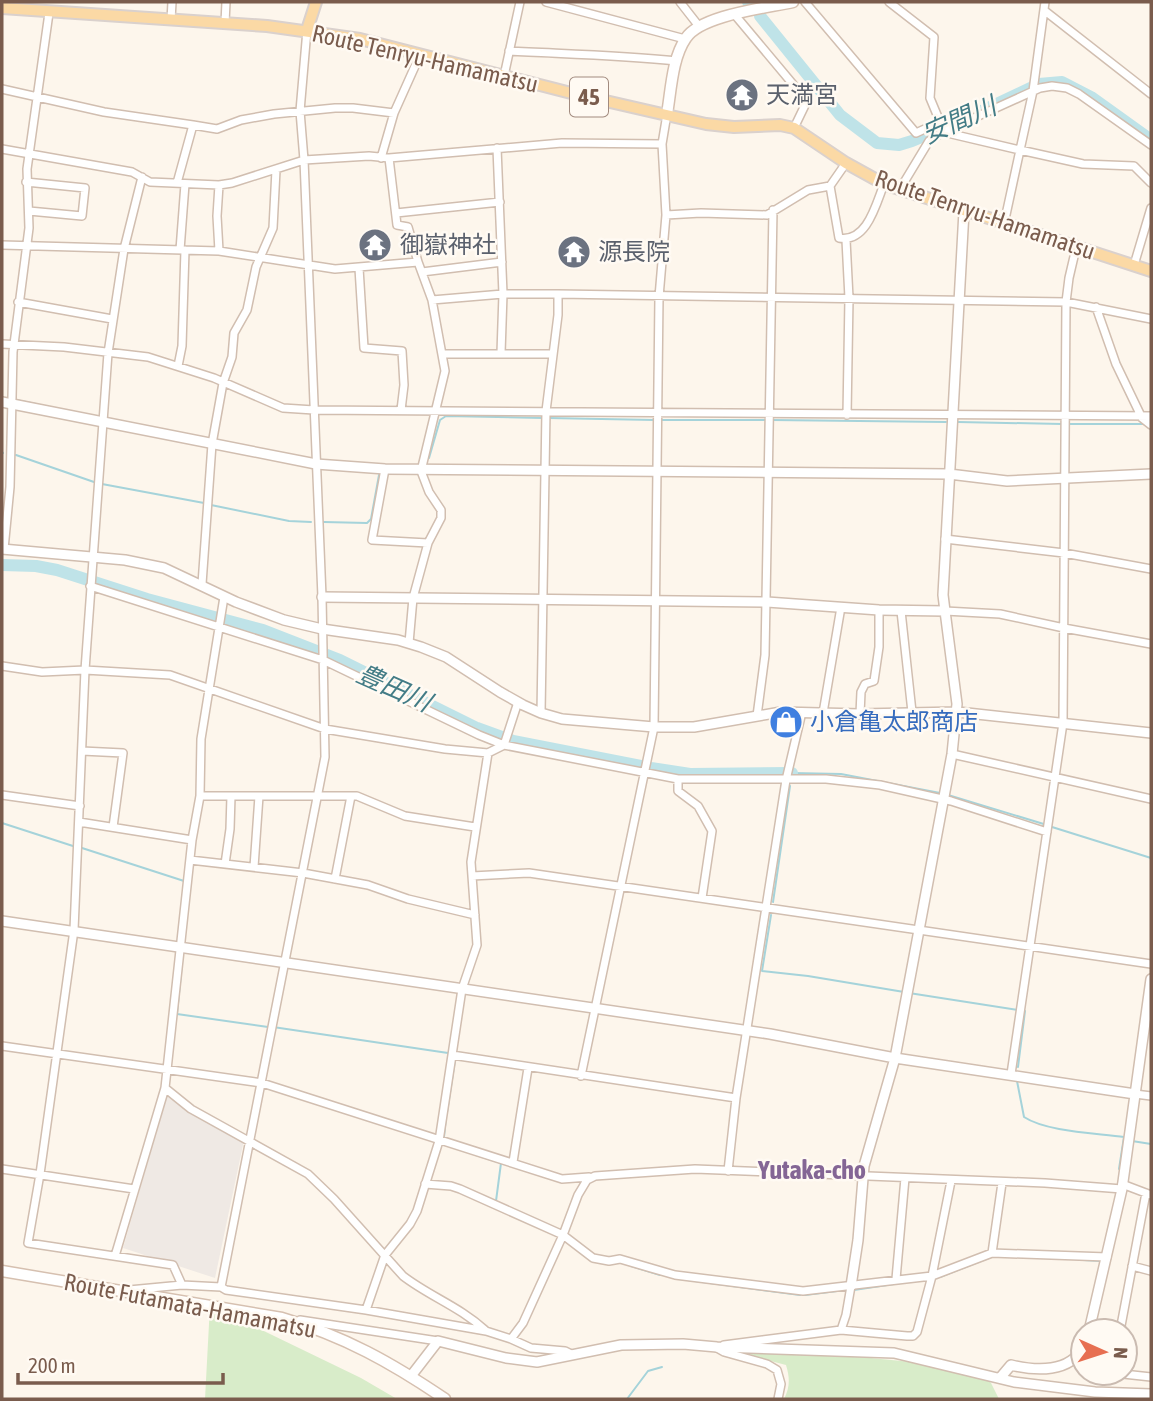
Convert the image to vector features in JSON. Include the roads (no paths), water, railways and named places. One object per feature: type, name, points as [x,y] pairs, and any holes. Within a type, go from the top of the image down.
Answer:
[{"type":"main road","points":[[307,30],[316,2]]},
{"type":"main road","points":[[667,114],[677,61],[685,39],[698,25],[756,6],[793,2]]},
{"type":"main road","name":"Route Tenryu-Hamamatsu","points":[[2,8],[307,30],[360,39],[706,124],[734,127],[780,125],[794,128],[846,163],[884,184],[1151,271]]},
{"type":"main road","name":"Route Futamata-Hamamatsu","points":[[2,1271],[282,1318],[322,1329],[366,1349],[444,1399]]},
{"type":"street","points":[[171,20],[172,2]]},
{"type":"street","points":[[225,23],[226,2]]},
{"type":"street","points":[[504,76],[520,2]]},
{"type":"street","points":[[546,2],[600,14],[685,39]]},
{"type":"street","points":[[680,2],[698,25]]},
{"type":"street","points":[[804,2],[916,133],[942,128],[1033,88],[1052,86],[1067,88],[1079,94],[1151,145]]},
{"type":"street","points":[[889,2],[934,37],[930,98],[942,128]]},
{"type":"street","points":[[1004,224],[1033,88],[1045,2]]},
{"type":"street","points":[[45,9],[38,98],[28,154],[26,182],[29,228],[14,345],[10,487],[3,549],[93,556],[164,568],[202,584],[224,597],[284,620],[410,643],[446,657],[518,702],[541,713],[569,720],[654,727],[705,726],[757,716],[802,712],[958,712],[1151,733]]},
{"type":"street","points":[[1045,11],[1151,94]]},
{"type":"street","points":[[735,15],[807,102],[794,128]]},
{"type":"street","points":[[221,1287],[326,757],[322,597],[300,111],[307,30]]},
{"type":"street","points":[[509,51],[624,55],[677,61]]},
{"type":"street","points":[[410,643],[414,598],[428,543],[441,519],[441,510],[429,492],[421,471],[445,371],[432,300],[408,227],[397,225],[385,158],[394,113],[420,55]]},
{"type":"street","points":[[2,89],[104,112],[217,129],[241,120],[300,111],[353,108],[394,113]]},
{"type":"street","points":[[581,1076],[654,727],[659,297],[666,215],[662,144],[667,114]]},
{"type":"street","points":[[178,366],[182,346],[181,184],[193,125]]},
{"type":"street","points":[[942,128],[1083,164],[1134,166],[1151,183]]},
{"type":"street","points":[[900,189],[929,141],[942,128]]},
{"type":"street","points":[[2,149],[132,172],[150,182],[219,185],[304,160],[369,156],[385,158],[562,143],[662,144]]},
{"type":"street","points":[[497,148],[503,294],[501,353]]},
{"type":"street","points":[[846,163],[830,186],[839,238],[846,240],[861,232],[870,219],[884,184]]},
{"type":"street","points":[[202,584],[212,444],[223,383],[232,357],[234,333],[247,310],[259,257],[272,228],[276,170]]},
{"type":"street","points":[[142,177],[124,249],[108,353],[90,585],[74,930],[28,1243],[173,1265],[182,1285]]},
{"type":"street","points":[[26,182],[85,188],[82,216],[29,211]]},
{"type":"street","points":[[219,185],[219,251]]},
{"type":"street","points":[[666,215],[767,215],[808,190],[830,186]]},
{"type":"street","points":[[396,213],[500,202]]},
{"type":"street","points":[[1134,265],[1151,208]]},
{"type":"street","points":[[757,716],[765,655],[767,602],[773,211]]},
{"type":"street","points":[[841,1330],[851,1286],[868,1148],[895,1058],[958,712],[943,595],[964,211]]},
{"type":"street","points":[[846,240],[849,298],[847,415]]},
{"type":"street","points":[[2,245],[219,251],[335,270],[418,262]]},
{"type":"street","points":[[1011,1074],[1063,723],[1066,302],[1076,248]]},
{"type":"street","points":[[422,272],[502,262]]},
{"type":"street","points":[[359,268],[364,320],[362,343],[364,348],[371,350],[402,351],[404,385],[401,410]]},
{"type":"street","points":[[432,300],[503,294],[558,294],[1066,302],[1151,319]]},
{"type":"street","points":[[541,713],[546,416],[558,294]]},
{"type":"street","points":[[18,302],[112,319]]},
{"type":"street","points":[[1096,307],[1116,364],[1142,418],[1151,425]]},
{"type":"street","points":[[2,344],[64,347],[148,357],[214,378],[283,408],[314,410],[401,410],[546,416],[952,416],[1065,422],[1151,416]]},
{"type":"street","points":[[442,354],[553,354]]},
{"type":"street","points":[[2,402],[316,464],[385,469],[949,474],[1007,481],[1151,474]]},
{"type":"street","points":[[385,469],[372,540],[428,543]]},
{"type":"street","points":[[946,539],[1064,554],[1151,569]]},
{"type":"street","points":[[90,585],[323,659],[479,736],[504,745],[678,779],[826,779],[944,795],[1047,831]]},
{"type":"street","points":[[115,1256],[168,1070],[192,840],[200,796],[201,739],[224,597]]},
{"type":"street","points":[[322,597],[767,602],[879,610],[1000,614],[1151,644]]},
{"type":"street","points":[[824,713],[841,607]]},
{"type":"street","points":[[860,714],[861,692],[865,684],[874,681],[879,647],[879,610]]},
{"type":"street","points":[[901,611],[912,712]]},
{"type":"street","points":[[2,666],[42,672],[85,670],[170,675],[325,729],[445,749],[488,753],[504,745],[518,702]]},
{"type":"street","points":[[728,1171],[736,1098],[786,779],[802,712]]},
{"type":"street","points":[[82,751],[123,753],[113,827]]},
{"type":"street","points":[[366,1310],[385,1255],[417,1211],[439,1141],[462,989],[477,944],[471,862],[488,753]]},
{"type":"street","points":[[952,754],[1151,799]]},
{"type":"street","points":[[678,779],[678,791],[698,806],[712,831],[702,898]]},
{"type":"street","points":[[2,795],[80,806]]},
{"type":"street","points":[[200,796],[357,796],[405,816],[475,827]]},
{"type":"street","points":[[225,864],[231,796]]},
{"type":"street","points":[[254,867],[259,796]]},
{"type":"street","points":[[335,879],[351,796]]},
{"type":"street","points":[[79,822],[192,840]]},
{"type":"street","points":[[190,860],[303,873],[368,885],[475,915]]},
{"type":"street","points":[[472,876],[529,873],[1151,964]]},
{"type":"street","points":[[2,921],[594,1007],[895,1058],[1151,1096]]},
{"type":"street","points":[[1092,1317],[1122,1186],[1135,1094],[1147,1035],[1151,979]]},
{"type":"street","points":[[2,1046],[262,1083],[562,1179],[675,1170],[1122,1186],[1149,1194],[1123,1317]]},
{"type":"street","points":[[453,1055],[736,1098]]},
{"type":"street","points":[[513,1162],[528,1068]]},
{"type":"street","points":[[165,1088],[191,1109],[308,1174],[409,1280],[450,1303],[486,1331]]},
{"type":"street","points":[[2,1169],[134,1189]]},
{"type":"street","points":[[511,1339],[523,1323],[563,1236],[578,1195],[587,1180],[595,1176]]},
{"type":"street","points":[[896,1279],[905,1178]]},
{"type":"street","points":[[717,1347],[841,1330],[913,1336],[920,1323],[951,1181]]},
{"type":"street","points":[[992,1253],[1002,1183]]},
{"type":"street","points":[[425,1184],[460,1189],[563,1236],[593,1258],[609,1261],[620,1259],[675,1275],[803,1291],[896,1279],[931,1278],[992,1253],[1104,1257]]},
{"type":"street","points":[[1132,1266],[1151,1271]]},
{"type":"street","points":[[121,1291],[182,1285],[221,1287],[226,1290],[486,1331],[531,1349],[565,1351],[573,1355]]},
{"type":"street","points":[[282,1318],[438,1341],[523,1361],[537,1362],[621,1345],[683,1344],[894,1353],[1014,1382],[1095,1392],[1151,1394]]},
{"type":"street","points":[[411,1376],[438,1341]]},
{"type":"street","points":[[717,1347],[724,1352],[767,1364],[777,1370],[781,1384],[778,1399]]},
{"type":"street","points":[[1000,1378],[1011,1365],[1059,1367],[1069,1363]]},
{"type":"waterway","name":"安間川","points":[[748,2],[751,5]]},
{"type":"waterway","name":"安間川","points":[[760,16],[840,115],[877,143],[899,145],[953,124]]},
{"type":"waterway","name":"安間川","points":[[982,111],[1039,84],[1062,82],[1091,97],[1151,140]]},
{"type":"waterway","points":[[16,400],[36,404]]},
{"type":"waterway","points":[[429,458],[440,420],[446,416],[543,418]]},
{"type":"waterway","points":[[548,418],[655,420]]},
{"type":"waterway","points":[[660,420],[766,420]]},
{"type":"waterway","points":[[772,420],[946,422]]},
{"type":"waterway","points":[[958,422],[1062,424]]},
{"type":"waterway","points":[[1067,424],[1143,424]]},
{"type":"waterway","points":[[16,455],[94,482]]},
{"type":"waterway","points":[[324,522],[367,523],[371,519],[379,475]]},
{"type":"waterway","points":[[102,484],[204,503]]},
{"type":"waterway","points":[[211,505],[289,521],[311,522]]},
{"type":"waterway","name":"豊田川","points":[[2,565],[57,570],[147,599],[263,630],[340,660],[477,728],[513,741],[690,774],[792,773]]},
{"type":"waterway","points":[[792,776],[792,773],[841,774],[940,793]]},
{"type":"waterway","points":[[773,902],[790,786]]},
{"type":"waterway","points":[[948,795],[1047,825]]},
{"type":"waterway","points":[[2,823],[76,847]]},
{"type":"waterway","points":[[1052,827],[1151,858]]},
{"type":"waterway","points":[[82,848],[184,881]]},
{"type":"waterway","points":[[771,915],[762,971],[904,992]]},
{"type":"waterway","points":[[184,943],[187,916]]},
{"type":"waterway","points":[[183,953],[177,1014],[268,1027]]},
{"type":"waterway","points":[[909,993],[1018,1010]]},
{"type":"waterway","points":[[1018,1067],[1023,1011]]},
{"type":"waterway","points":[[273,1027],[448,1053]]},
{"type":"waterway","points":[[447,1112],[455,1060]]},
{"type":"waterway","points":[[1017,1081],[1024,1117],[1059,1129],[1124,1137],[1119,1169]]},
{"type":"waterway","points":[[444,1137],[446,1117]]},
{"type":"waterway","points":[[1132,1141],[1151,1144]]},
{"type":"waterway","points":[[476,1155],[501,1163],[496,1201]]},
{"type":"waterway","points":[[940,1277],[994,1256]]},
{"type":"waterway","points":[[1083,1260],[1102,1261]]},
{"type":"waterway","points":[[631,1266],[660,1275]]},
{"type":"waterway","points":[[680,1279],[800,1295]]},
{"type":"waterway","points":[[854,1290],[907,1282]]},
{"type":"waterway","points":[[805,1295],[845,1290]]},
{"type":"waterway","points":[[627,1399],[648,1371],[662,1367]]},
{"type":"place","name":"天満宮","points":[[742,95]]},
{"type":"place","name":"御嶽神社","points":[[375,245]]},
{"type":"place","name":"源長院","points":[[574,252]]},
{"type":"place","name":"小倉亀太郎商店","points":[[786,722]]},
{"type":"district","name":"Yutaka-cho","points":[[812,1170]]}]
